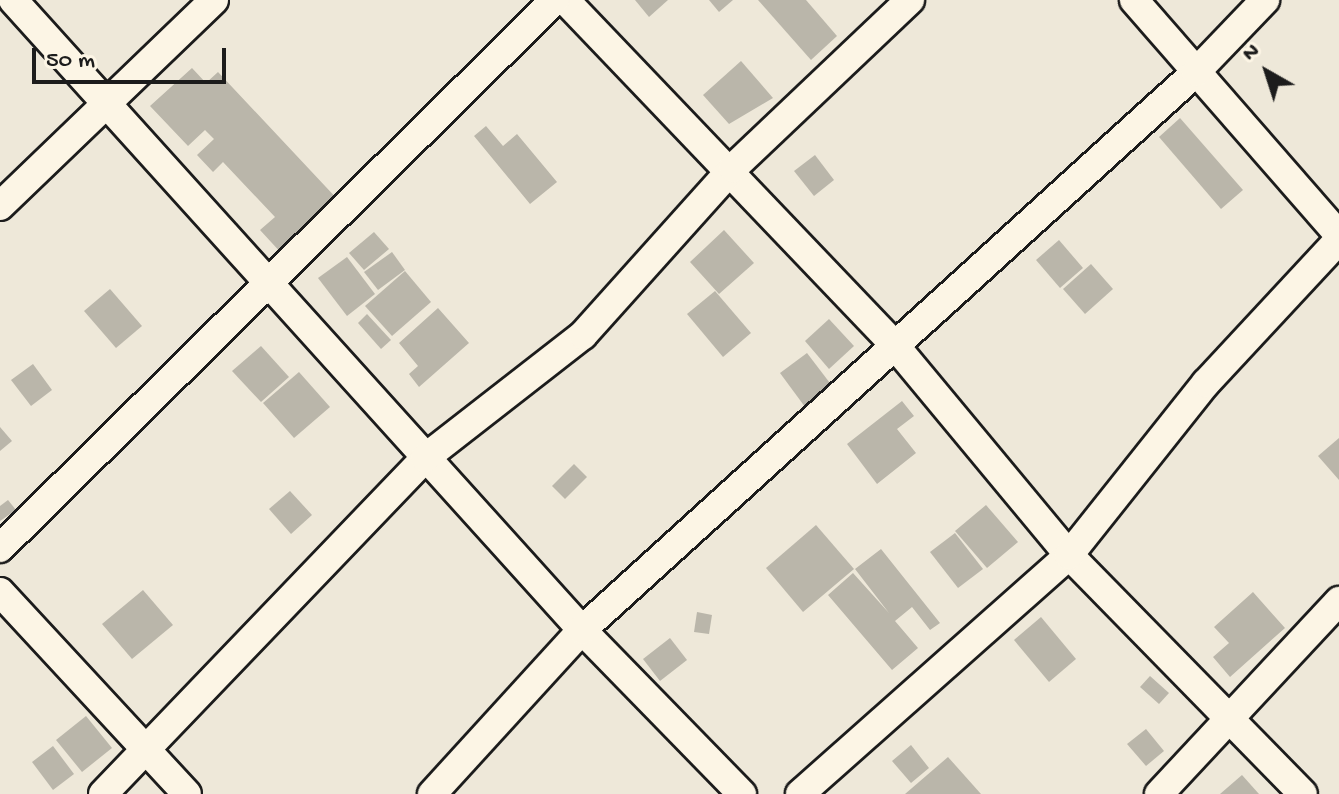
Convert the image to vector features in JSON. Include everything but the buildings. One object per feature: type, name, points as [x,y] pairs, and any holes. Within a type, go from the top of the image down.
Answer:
[{"type":"street","points":[[13,0],[104,106],[582,630],[742,794]]},
{"type":"street","points":[[0,206],[214,0]]},
{"type":"street","points":[[0,548],[265,282],[555,0]]},
{"type":"street","points":[[565,0],[733,168],[897,348],[1069,555],[1231,717],[1303,794]]},
{"type":"street","points":[[103,794],[425,458],[583,335],[733,168],[910,0]]},
{"type":"street","points":[[800,794],[1069,555],[1206,383],[1339,238],[1134,0]]},
{"type":"street","points":[[432,794],[582,630],[897,348],[1196,72],[1265,0]]},
{"type":"street","points":[[0,592],[147,747],[187,794]]},
{"type":"street","points":[[1159,794],[1339,601]]}]
